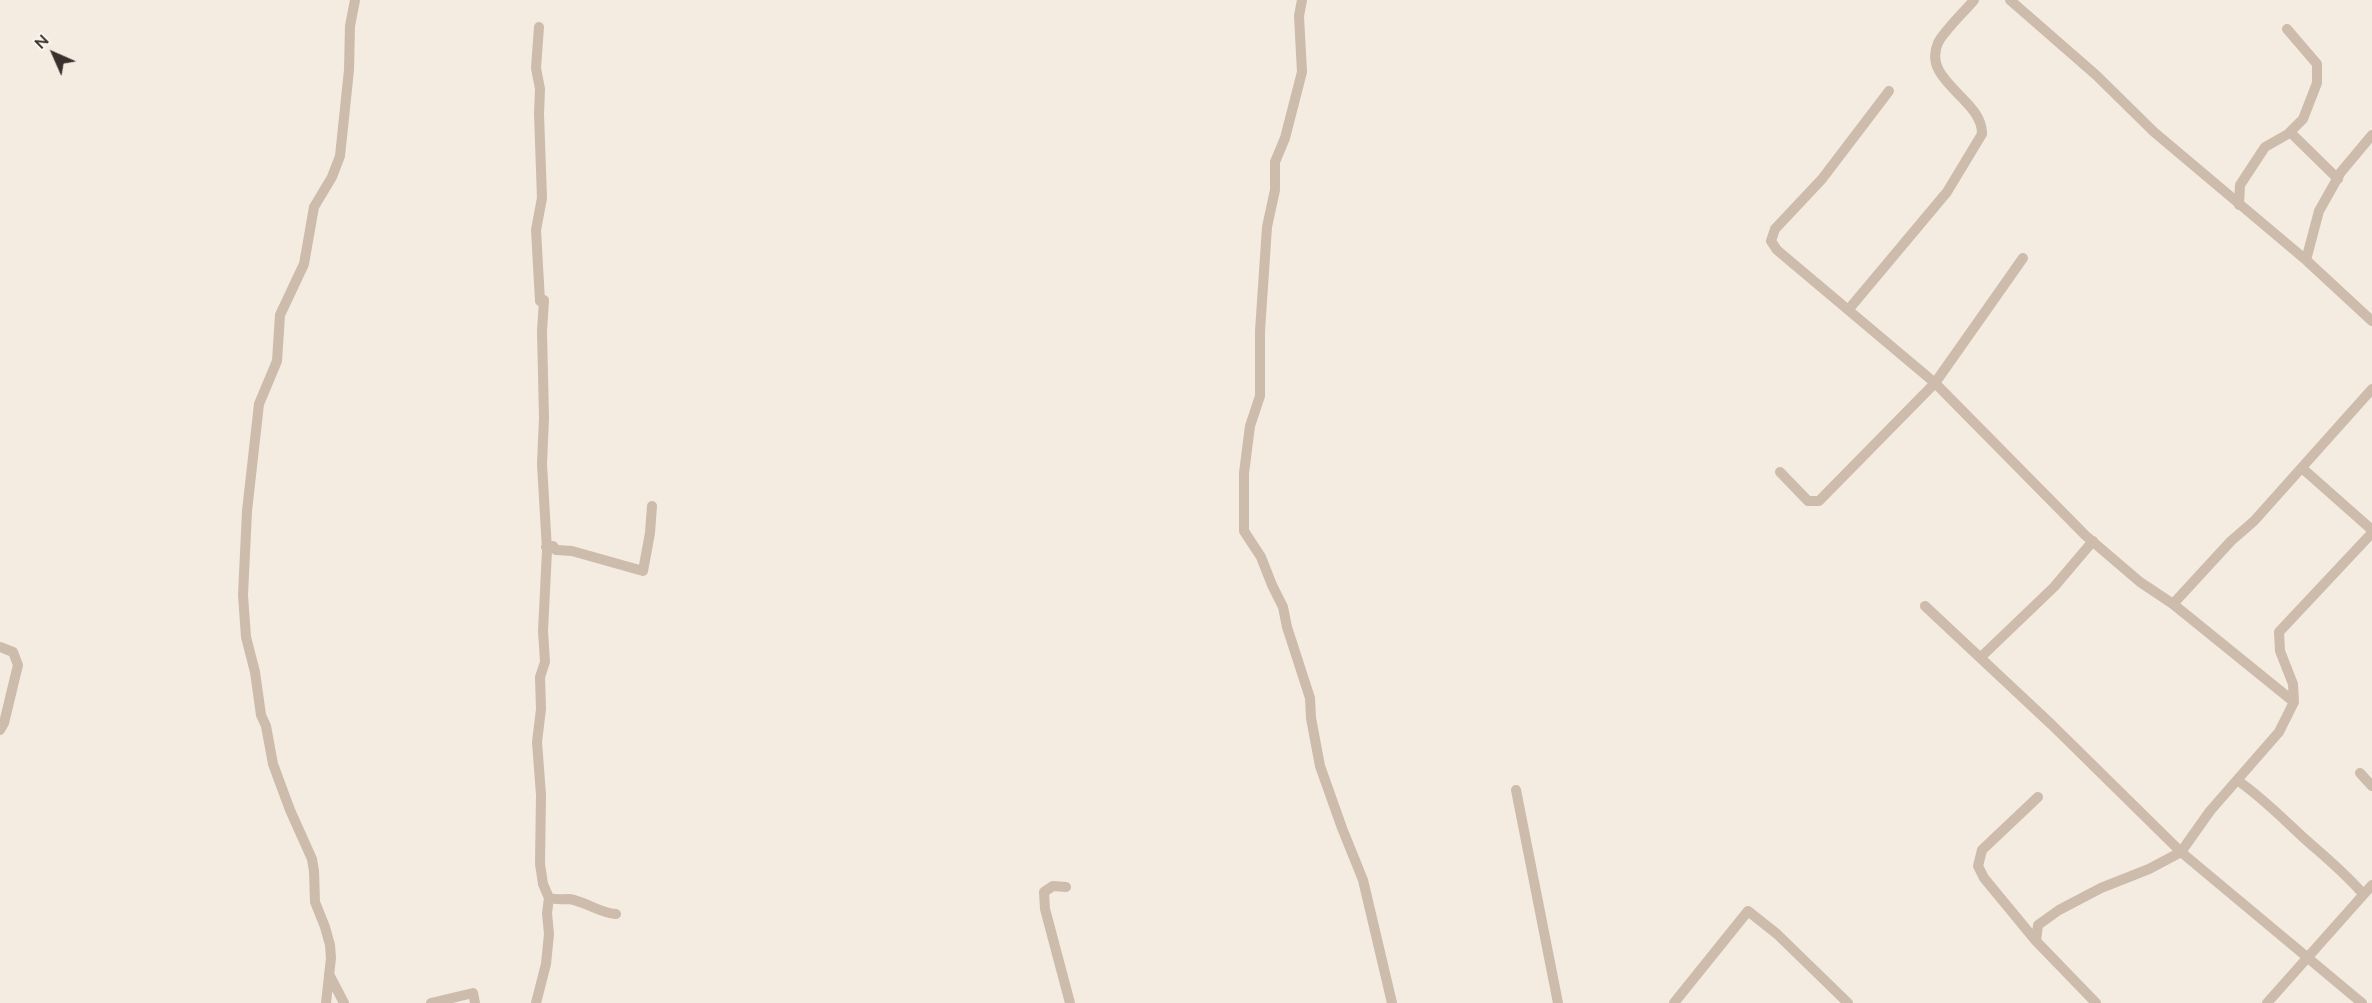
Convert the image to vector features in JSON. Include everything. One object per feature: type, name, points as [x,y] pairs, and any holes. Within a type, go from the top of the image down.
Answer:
[{"type":"street","points":[[326,1003],[330,945],[326,927],[315,902],[315,871],[290,810],[269,749],[246,637],[243,596],[247,511],[259,404],[278,361],[280,315],[304,264],[314,207],[332,177],[340,156],[349,70],[350,26],[355,0]]},
{"type":"street","points":[[1302,0],[1299,27],[1302,72],[1285,138],[1275,162],[1275,190],[1267,227],[1260,331],[1260,396],[1250,426],[1244,472],[1244,531],[1261,557],[1283,607],[1287,627],[1310,698],[1311,718],[1320,766],[1363,880],[1392,1003]]},
{"type":"street","points":[[1849,309],[1947,192],[1982,134],[1982,123],[1976,111],[1954,91],[1936,64],[1935,58],[1938,42],[1974,0]]},
{"type":"street","points":[[2010,0],[2096,75],[2154,132],[2306,260],[2372,321]]},
{"type":"street","points":[[536,1003],[546,964],[549,934],[547,913],[549,898],[543,884],[540,864],[542,795],[537,742],[541,709],[540,677],[545,662],[543,631],[546,547],[542,464],[544,300],[540,301],[536,257],[536,230],[542,198],[538,114],[540,90],[536,68],[539,27]]},
{"type":"street","points":[[2239,205],[2240,185],[2265,147],[2290,132],[2303,119],[2317,83],[2317,64],[2287,29]]},
{"type":"street","points":[[1889,91],[1822,179],[1775,229],[1771,241],[1778,250],[1935,383],[2093,541],[2140,582],[2173,604],[2294,702]]},
{"type":"street","points":[[2290,132],[2338,179]]},
{"type":"street","points":[[2306,260],[2319,211],[2338,179],[2372,135]]},
{"type":"street","points":[[1780,472],[1808,501],[1819,501],[1935,383],[2023,258]]},
{"type":"street","points":[[2173,604],[2302,468],[2338,424],[2372,389]]},
{"type":"street","points":[[2037,941],[2038,925],[2059,910],[2101,888],[2149,869],[2181,852],[2210,811],[2279,732],[2294,702],[2293,684],[2280,651],[2279,632],[2372,532],[2302,468]]},
{"type":"street","points":[[546,547],[553,546],[556,550],[572,551],[643,571],[652,506]]},
{"type":"street","points":[[1981,657],[2054,587],[2093,541]]},
{"type":"street","points":[[1925,606],[1981,657],[2181,852],[2362,1003]]},
{"type":"street","points":[[0,647],[13,652],[18,664],[4,723],[0,730]]},
{"type":"street","points":[[2360,773],[2372,786]]},
{"type":"street","points":[[2237,780],[2279,812],[2289,824],[2344,871],[2363,894]]},
{"type":"street","points":[[1516,789],[1558,1003]]},
{"type":"street","points":[[2038,797],[1982,850],[1978,866],[1984,878],[2037,941],[2096,1003]]},
{"type":"street","points":[[2267,1003],[2372,885]]},
{"type":"street","points":[[1066,887],[1053,886],[1044,892],[1045,909],[1070,1003]]},
{"type":"street","points":[[549,898],[569,899],[607,914],[616,914]]},
{"type":"street","points":[[1674,1003],[1748,911],[1777,934],[1848,1003]]},
{"type":"street","points":[[329,974],[344,1003]]},
{"type":"street","points":[[431,1003],[473,993],[475,1003]]}]
